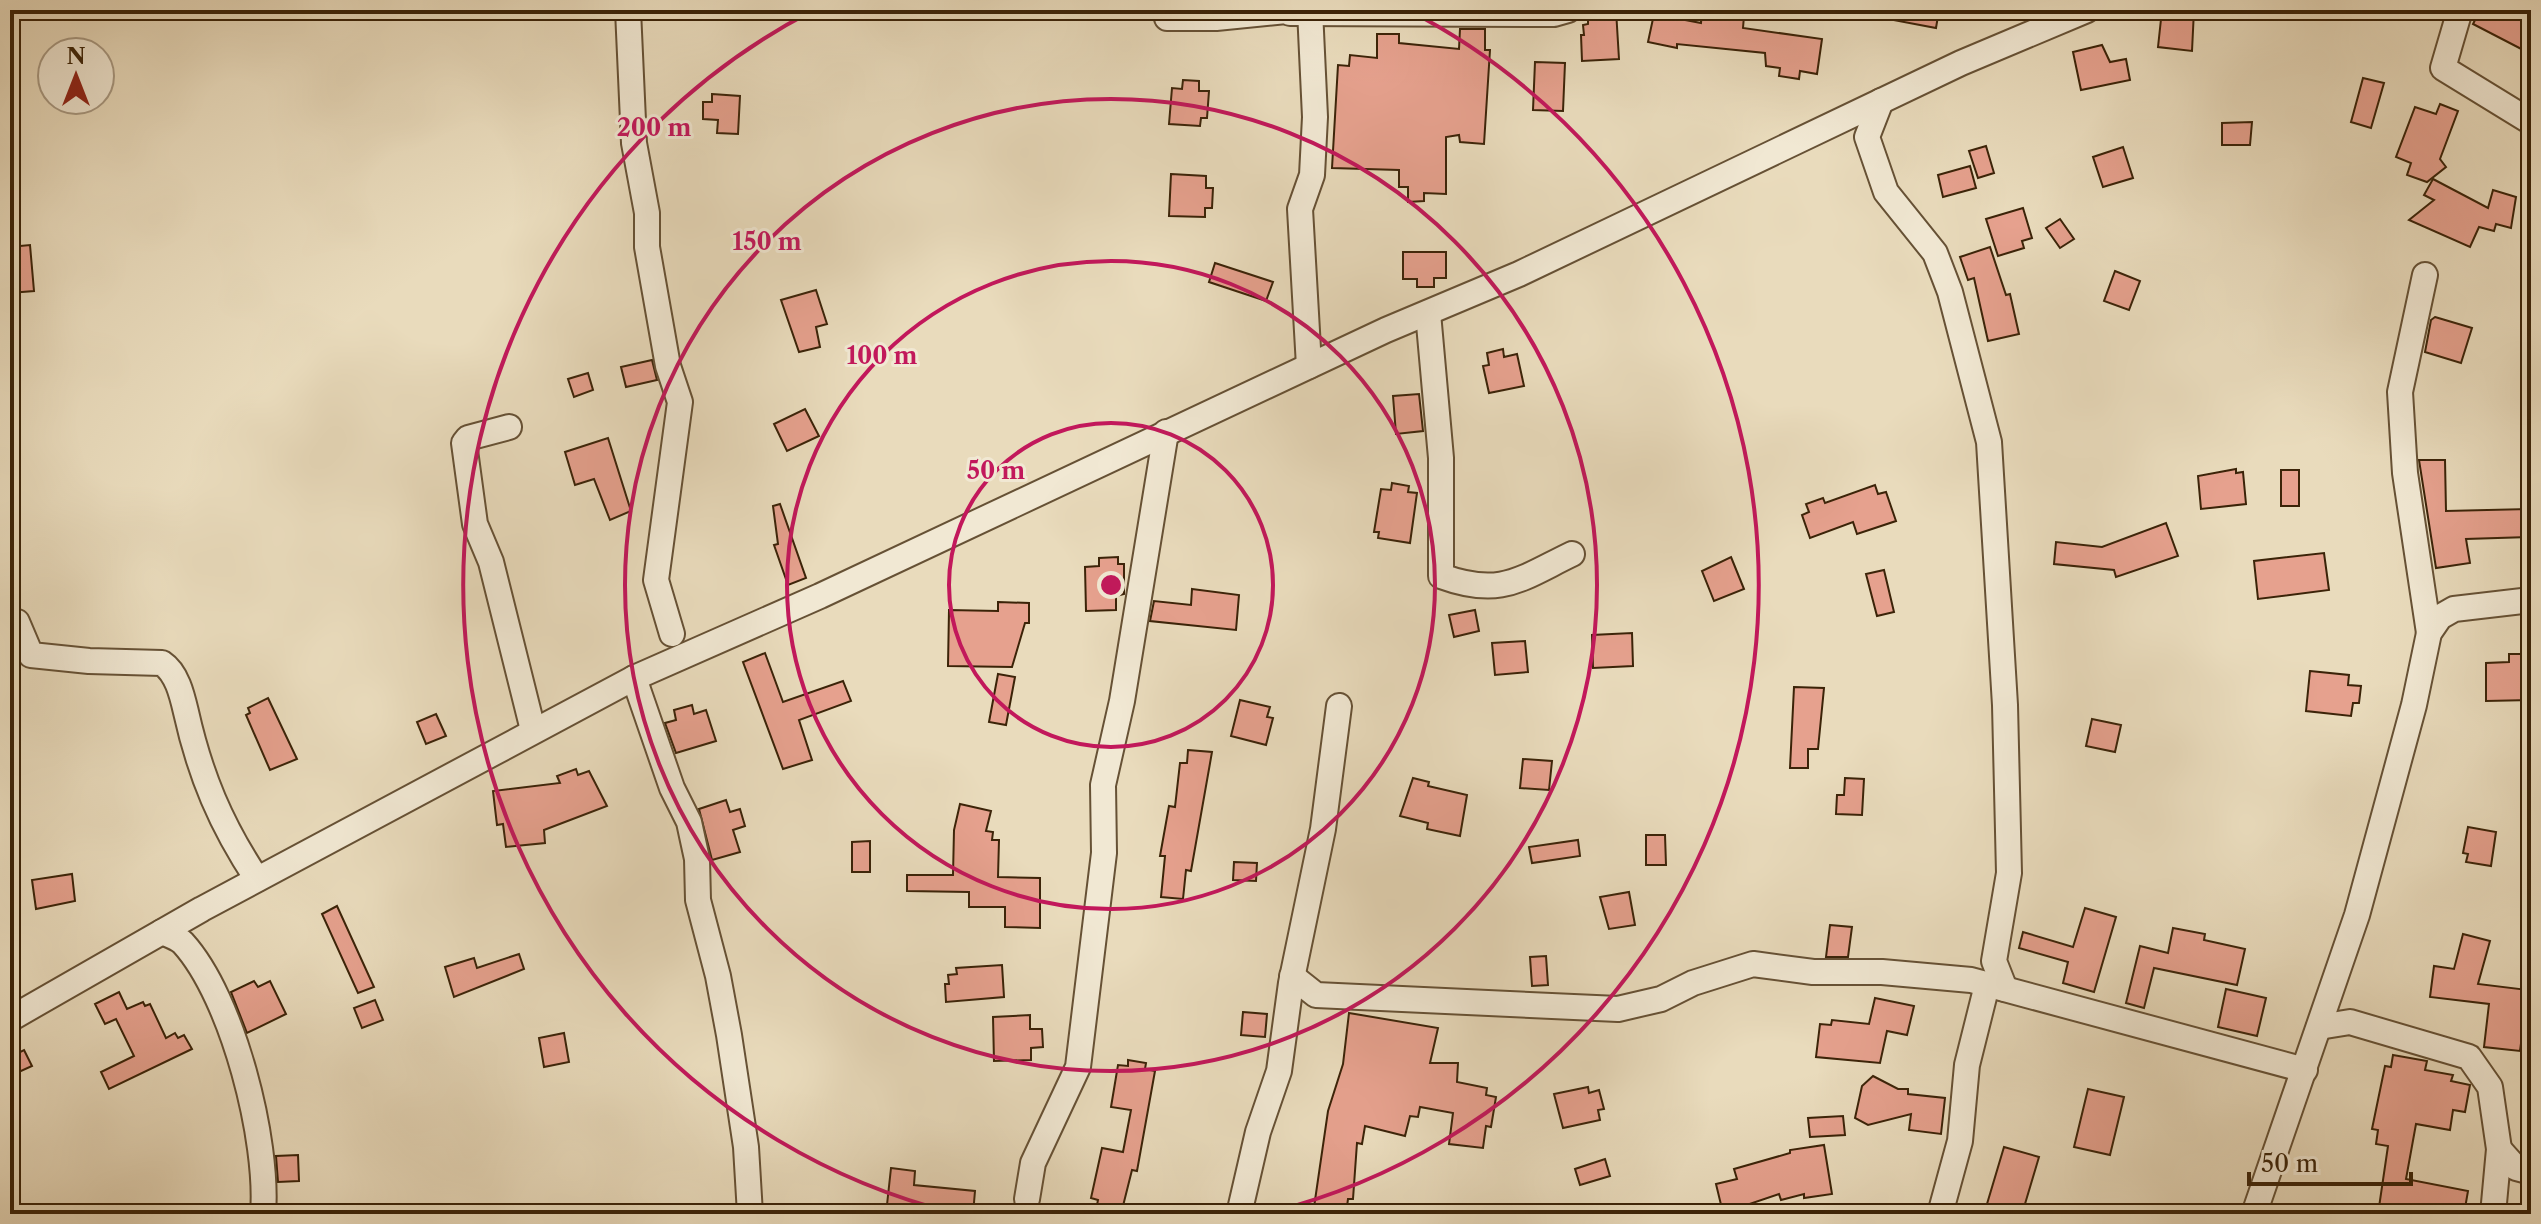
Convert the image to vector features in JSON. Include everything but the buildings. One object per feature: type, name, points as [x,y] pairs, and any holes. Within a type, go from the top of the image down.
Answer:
[{"type":"street","points":[[628,10],[634,143],[647,213],[647,247],[668,366],[680,402],[656,580],[672,634]]},
{"type":"street","points":[[1167,18],[1301,11],[1554,14],[1568,10]]},
{"type":"street","points":[[10,1019],[175,931],[257,879],[634,678],[820,596],[1309,366],[1519,274],[1881,101],[2087,10]]},
{"type":"street","points":[[2460,10],[2443,68],[2531,122]]},
{"type":"street","points":[[1301,11],[1315,117],[1312,175],[1300,209],[1309,366]]},
{"type":"street","points":[[1881,101],[1867,137],[1886,192],[1935,253],[1950,292],[1989,442],[2005,705],[2009,873],[1994,961],[1967,1065],[1960,1141],[1940,1214]]},
{"type":"street","points":[[1835,123],[1867,137]]},
{"type":"street","points":[[2254,1214],[2365,885],[2414,705],[2429,633],[2405,473],[2400,392],[2425,275]]},
{"type":"street","points":[[1428,313],[1441,458],[1441,576],[1472,587],[1520,582],[1572,554]]},
{"type":"street","points":[[1307,330],[1321,347],[1340,352]]},
{"type":"street","points":[[509,427],[468,438],[464,443],[475,524],[491,562],[533,730]]},
{"type":"street","points":[[1027,1199],[1033,1163],[1078,1067],[1104,853],[1103,785],[1122,701],[1166,432]]},
{"type":"street","points":[[2422,590],[2446,614]]},
{"type":"street","points":[[2429,633],[2454,609],[2531,600]]},
{"type":"street","points":[[17,622],[31,655],[89,661],[162,663],[168,667],[184,703],[202,779],[238,851],[257,879]]},
{"type":"street","points":[[634,678],[672,788],[689,822],[697,859],[698,900],[718,976],[729,1035],[746,1147],[750,1214]]},
{"type":"street","points":[[1239,1214],[1258,1132],[1279,1071],[1292,976],[1323,829],[1339,706]]},
{"type":"street","points":[[175,931],[219,996],[238,1055],[260,1147],[265,1185],[263,1214]]},
{"type":"street","points":[[1288,1006],[1316,995],[1618,1009],[1661,999],[1693,983],[1753,964],[1813,972],[1882,972],[1988,985],[2305,1070]]},
{"type":"street","points":[[1292,976],[1316,995]]},
{"type":"street","points":[[2331,991],[2350,1022]]},
{"type":"street","points":[[2319,1027],[2350,1022],[2469,1057],[2490,1087],[2499,1149],[2515,1172],[2493,1214]]}]
